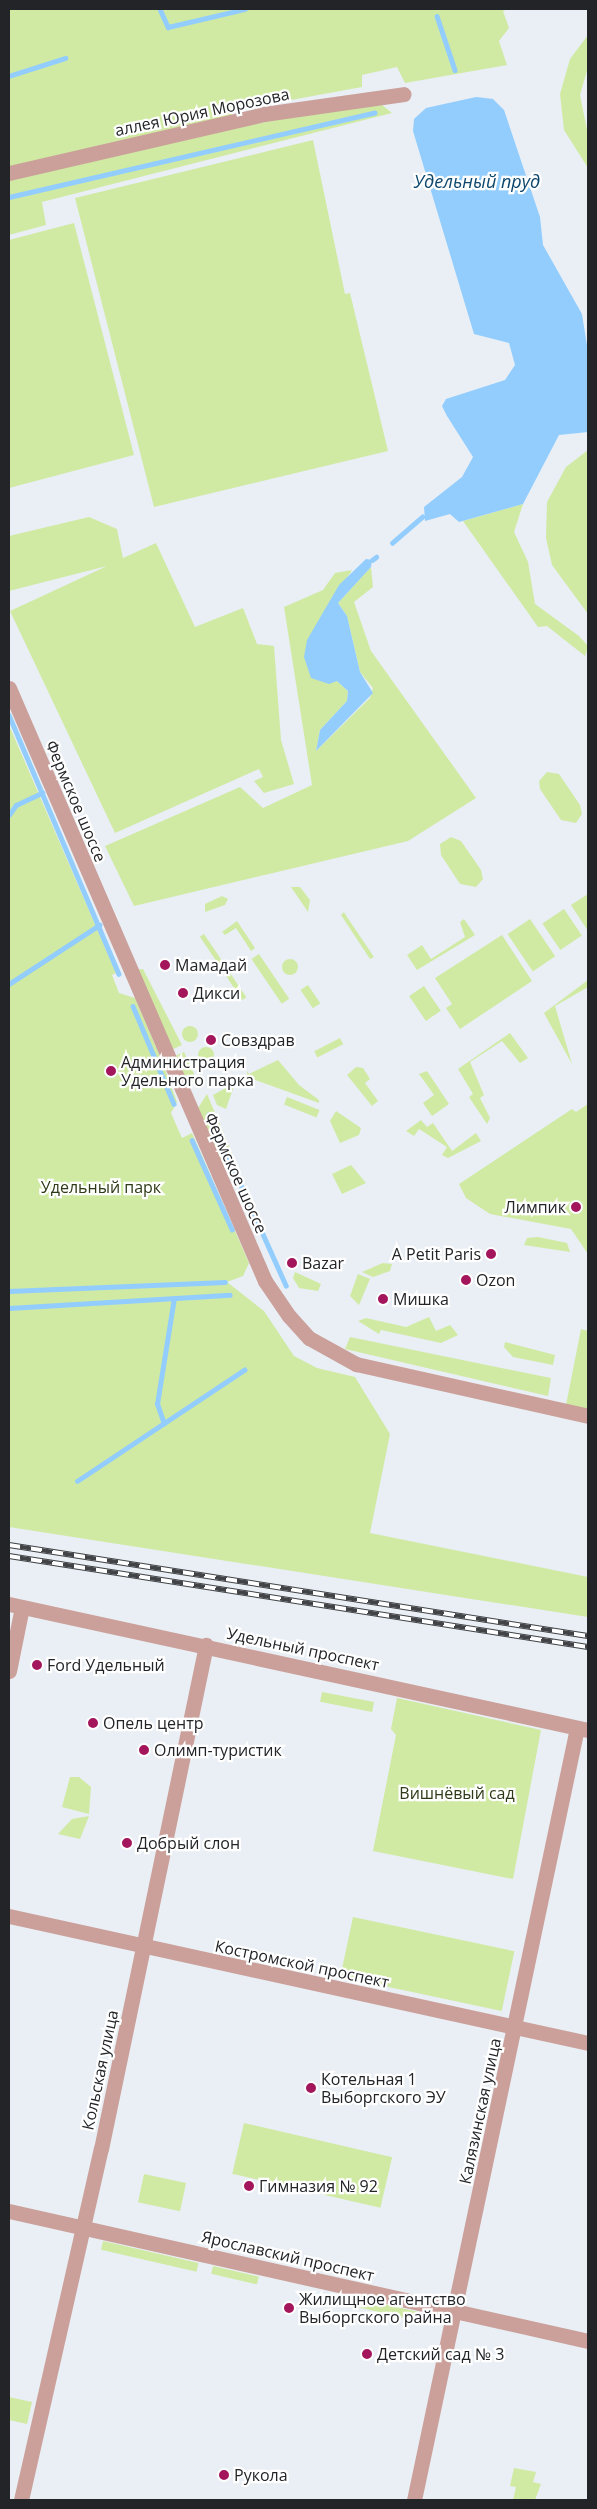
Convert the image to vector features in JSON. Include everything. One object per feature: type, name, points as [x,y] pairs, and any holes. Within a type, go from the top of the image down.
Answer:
[{"type":"street","name":"аллея Юрия Морозова","points":[[9,173],[264,114],[404,94]]},
{"type":"street","name":"Фермское шоссе","points":[[9,688],[170,1066],[265,1282],[309,1338],[356,1364],[588,1416]]},
{"type":"street","name":"Удельный проспект","points":[[16,1606],[206,1645],[582,1729]]},
{"type":"street","points":[[9,1671],[16,1606]]},
{"type":"street","name":"Кольская улица","points":[[21,2500],[143,1948],[206,1645]]},
{"type":"street","name":"Калязинская улица","points":[[414,2500],[582,1729]]},
{"type":"street","name":"Костромской проспект","points":[[9,1916],[143,1948],[588,2043]]},
{"type":"street","name":"Ярославский проспект","points":[[9,2211],[588,2341]]},
{"type":"green space","points":[[9,9],[508,9],[503,11],[509,28],[499,41],[507,65],[405,83],[397,67],[362,75],[362,87],[231,111],[235,128],[345,107],[381,104],[392,113],[42,202],[46,225],[9,235]]},
{"type":"green space","points":[[588,35],[588,67],[580,95],[588,135],[588,168],[564,130],[560,94],[570,59]]},
{"type":"green space","points":[[313,140],[345,294],[350,293],[388,451],[154,507],[75,198]]},
{"type":"green space","points":[[74,223],[134,455],[9,488],[9,240]]},
{"type":"green space","points":[[588,450],[588,614],[552,565],[546,538],[547,502],[566,467]]},
{"type":"green space","points":[[523,504],[514,532],[528,562],[535,604],[579,636],[588,646],[585,656],[547,626],[538,627],[463,521]]},
{"type":"green space","points":[[89,517],[117,529],[123,558],[156,543],[195,627],[243,608],[257,644],[274,646],[281,740],[294,784],[264,793],[254,781],[263,777],[259,769],[115,833],[10,611],[107,566],[9,591],[9,536]]},
{"type":"green space","points":[[371,567],[373,587],[354,602],[371,651],[476,798],[408,841],[134,906],[105,846],[240,787],[263,808],[312,785],[284,607],[323,590],[335,573],[352,570],[319,622],[337,681],[348,691],[347,701],[320,730],[316,751],[370,698],[373,688],[360,672],[347,616],[338,603]]},
{"type":"green space","name":"Удельный парк","points":[[9,725],[116,973],[112,975],[119,993],[135,998],[162,1061],[177,1102],[171,1113],[182,1138],[192,1133],[249,1263],[243,1276],[227,1282],[264,1311],[294,1356],[317,1368],[355,1377],[390,1434],[370,1533],[588,1577],[588,1617],[9,1527]]},
{"type":"green space","points":[[547,772],[559,774],[580,805],[582,814],[576,823],[561,820],[540,789],[539,781]]},
{"type":"green space","points":[[451,837],[461,841],[481,870],[483,879],[476,887],[460,884],[441,855],[440,844]]},
{"type":"green space","points":[[291,887],[300,887],[310,900],[308,912]]},
{"type":"green space","points":[[588,894],[588,931],[571,905]]},
{"type":"green space","points":[[222,896],[228,899],[225,905],[205,912],[205,904]]},
{"type":"green space","points":[[564,909],[582,936],[560,950],[542,924]]},
{"type":"green space","points":[[344,912],[374,957],[370,959],[341,915]]},
{"type":"green space","points":[[464,919],[475,935],[417,970],[407,955],[422,945],[431,959],[465,937],[460,922]]},
{"type":"green space","points":[[530,919],[555,956],[533,971],[508,934]]},
{"type":"green space","points":[[237,921],[255,948],[251,951],[236,928],[225,935],[222,932]]},
{"type":"green space","points":[[204,934],[222,961],[218,963],[200,937]]},
{"type":"green space","points":[[502,935],[532,981],[460,1029],[446,1008],[452,1004],[435,978]]},
{"type":"green space","points":[[259,954],[289,999],[282,1004],[252,959]]},
{"type":"green space","points":[[287,959],[293,959],[298,964],[296,973],[287,975],[282,970],[282,964]]},
{"type":"green space","points":[[224,964],[246,997],[242,1000],[220,967]]},
{"type":"green space","points":[[143,969],[182,1045],[169,1051],[134,970]]},
{"type":"green space","points":[[588,980],[588,987],[555,1006],[572,1064],[544,1013]]},
{"type":"green space","points":[[308,985],[320,1003],[313,1008],[301,990]]},
{"type":"green space","points":[[424,986],[441,1011],[426,1021],[409,996]]},
{"type":"green space","points":[[187,1026],[193,1026],[198,1031],[196,1040],[187,1042],[182,1037],[182,1031]]},
{"type":"green space","points":[[510,1033],[528,1058],[520,1063],[502,1041],[470,1062],[484,1095],[480,1098],[490,1118],[487,1124],[469,1097],[473,1094],[458,1069]]},
{"type":"green space","points":[[340,1038],[343,1044],[317,1057],[314,1051]]},
{"type":"green space","points":[[206,1047],[214,1055],[206,1063],[198,1055]]},
{"type":"green space","points":[[184,1052],[195,1076],[194,1081],[182,1082],[171,1058]]},
{"type":"green space","points":[[278,1060],[299,1085],[319,1100],[319,1103],[247,1077],[247,1071],[249,1074]]},
{"type":"green space","points":[[356,1067],[363,1068],[370,1079],[365,1083],[378,1101],[372,1106],[347,1075]]},
{"type":"green space","points":[[427,1071],[449,1104],[432,1116],[423,1103],[434,1095],[419,1074]]},
{"type":"green space","points":[[235,1083],[226,1109],[217,1105],[213,1095]]},
{"type":"green space","points":[[207,1094],[235,1160],[220,1166],[198,1108]]},
{"type":"green space","points":[[287,1097],[319,1110],[316,1118],[284,1104]]},
{"type":"green space","points":[[588,1104],[588,1254],[571,1229],[490,1214],[466,1198],[459,1184],[572,1109],[576,1112]]},
{"type":"green space","points":[[336,1111],[361,1128],[359,1135],[340,1143],[330,1121]]},
{"type":"green space","points":[[421,1120],[427,1127],[433,1123],[452,1151],[476,1133],[481,1141],[448,1158],[442,1155],[447,1147],[419,1129],[414,1136],[406,1131]]},
{"type":"green space","points":[[351,1165],[366,1183],[342,1194],[332,1174]]},
{"type":"green space","points":[[538,1237],[567,1243],[570,1252],[524,1245],[527,1238]]},
{"type":"green space","points":[[383,1263],[392,1264],[390,1271],[373,1277],[362,1272]]},
{"type":"green space","points":[[295,1272],[321,1284],[318,1291],[299,1288],[293,1278]]},
{"type":"green space","points":[[358,1274],[370,1279],[359,1305],[350,1296]]},
{"type":"green space","points":[[429,1317],[436,1331],[450,1325],[458,1335],[441,1343],[381,1330],[379,1334],[358,1321],[366,1318],[406,1327]]},
{"type":"green space","points":[[581,1329],[588,1331],[588,1409],[566,1405]]},
{"type":"green space","points":[[350,1337],[551,1378],[548,1396],[345,1349]]},
{"type":"green space","points":[[505,1342],[555,1355],[553,1365],[513,1357],[504,1347]]},
{"type":"green space","points":[[322,1692],[374,1702],[372,1712],[320,1702]]},
{"type":"green space","name":"Вишнёвый сад","points":[[397,1698],[541,1730],[513,1879],[373,1851],[396,1735],[391,1729]]},
{"type":"green space","points":[[70,1777],[79,1777],[91,1787],[89,1814],[62,1807]]},
{"type":"green space","points":[[89,1816],[80,1839],[58,1834],[72,1819]]},
{"type":"green space","points":[[353,1917],[514,1951],[502,2011],[340,1977]]},
{"type":"green space","points":[[244,2123],[392,2157],[380,2208],[232,2174]]},
{"type":"green space","points":[[144,2174],[186,2183],[180,2211],[138,2202]]},
{"type":"green space","points":[[103,2241],[198,2263],[196,2272],[101,2250]]},
{"type":"green space","points":[[213,2266],[259,2277],[257,2284],[211,2274]]},
{"type":"green space","points":[[358,2298],[429,2314],[427,2323],[356,2307]]},
{"type":"green space","points":[[9,2397],[32,2402],[27,2424],[9,2420]]},
{"type":"green space","points":[[514,2468],[536,2472],[533,2482],[541,2484],[535,2500],[513,2500],[516,2487],[510,2486]]},
{"type":"water","name":"Удельный пруд","points":[[476,97],[493,99],[504,110],[540,217],[543,245],[582,314],[588,352],[588,432],[559,435],[523,504],[459,522],[450,514],[425,521],[424,507],[462,477],[473,457],[442,406],[446,399],[505,380],[515,365],[509,343],[474,334],[413,131],[414,119],[426,108]]},
{"type":"water","points":[[366,559],[372,560],[371,567],[338,603],[347,616],[360,672],[373,693],[316,751],[320,730],[347,701],[348,691],[337,681],[329,684],[311,678],[304,657],[307,640],[339,585]]},
{"type":"waterway","points":[[160,9],[168,27],[245,9]]},
{"type":"waterway","points":[[437,16],[455,70]]},
{"type":"waterway","points":[[9,76],[65,58]]},
{"type":"waterway","points":[[9,197],[374,113]]},
{"type":"waterway","points":[[392,543],[422,517]]},
{"type":"waterway","points":[[372,560],[376,557]]},
{"type":"waterway","points":[[9,715],[119,974]]},
{"type":"waterway","points":[[9,815],[16,805],[42,793]]},
{"type":"waterway","points":[[9,984],[99,925]]},
{"type":"waterway","points":[[133,1006],[174,1104]]},
{"type":"waterway","points":[[209,1114],[286,1285]]},
{"type":"waterway","points":[[192,1140],[232,1229]]},
{"type":"waterway","points":[[9,1291],[225,1282]]},
{"type":"waterway","points":[[9,1308],[230,1295]]},
{"type":"waterway","points":[[164,1424],[157,1404],[174,1298]]},
{"type":"waterway","points":[[77,1481],[244,1370]]},
{"type":"railway","points":[[9,1545],[588,1636]]},
{"type":"railway","points":[[9,1556],[588,1647]]},
{"type":"place","name":"Мамадай","points":[[165,965]]},
{"type":"place","name":"Дикси","points":[[183,993]]},
{"type":"place","name":"Совздрав","points":[[211,1040]]},
{"type":"place","name":"Администрация Удельного парка","points":[[111,1071]]},
{"type":"place","name":"Лимпик","points":[[576,1207]]},
{"type":"place","name":"A Petit Paris","points":[[491,1254]]},
{"type":"place","name":"Bazar","points":[[292,1263]]},
{"type":"place","name":"Ozon","points":[[466,1280]]},
{"type":"place","name":"Мишка","points":[[383,1299]]},
{"type":"place","name":"Ford Удельный","points":[[37,1665]]},
{"type":"place","name":"Опель центр","points":[[93,1723]]},
{"type":"place","name":"Олимп-туристик","points":[[144,1750]]},
{"type":"place","name":"Добрый слон","points":[[127,1843]]},
{"type":"place","name":"Котельная 1 Выборгского ЭУ","points":[[311,2088]]},
{"type":"place","name":"Гимназия № 92","points":[[249,2186]]},
{"type":"place","name":"Жилищное агентство Выборгского райна","points":[[289,2308]]},
{"type":"place","name":"Детский сад № 3","points":[[367,2354]]},
{"type":"place","name":"Рукола","points":[[224,2475]]}]
